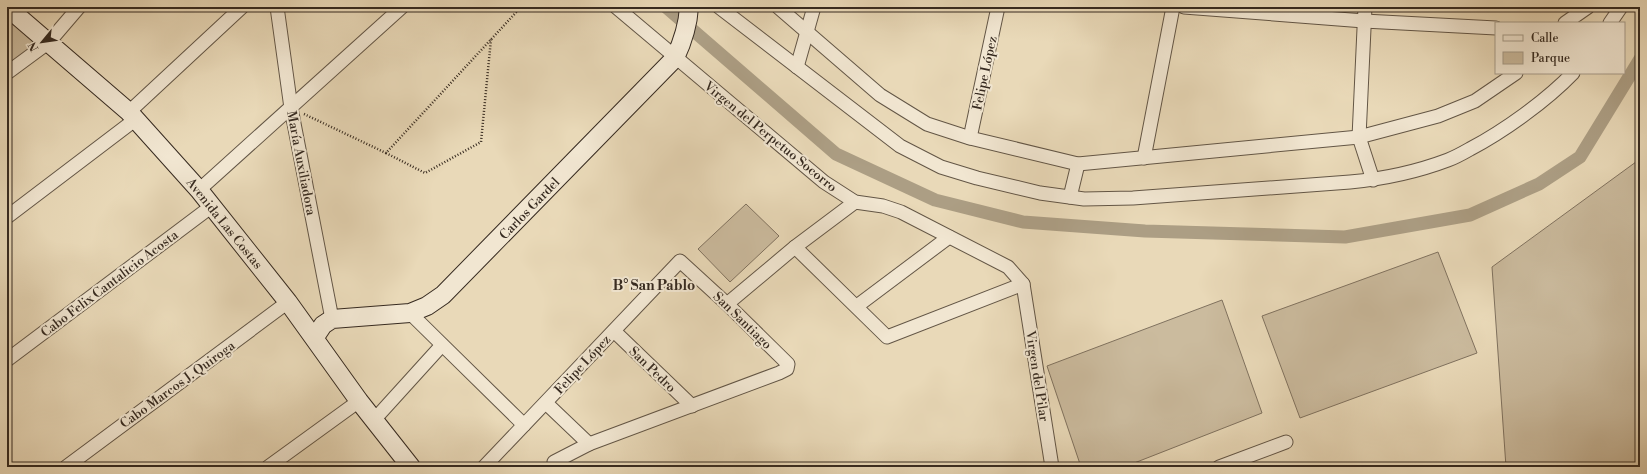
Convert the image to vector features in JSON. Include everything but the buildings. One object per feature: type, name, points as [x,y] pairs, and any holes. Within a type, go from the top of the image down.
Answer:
[{"type":"street","name":"Avenida Las Costas","points":[[7,7],[133,115],[199,190],[288,302],[359,401],[411,467]]},
{"type":"street","points":[[7,73],[49,42],[79,7]]},
{"type":"street","points":[[7,217],[133,115],[242,7]]},
{"type":"street","name":"María Auxiliadora","points":[[277,7],[291,108],[332,319]]},
{"type":"street","points":[[199,190],[402,7]]},
{"type":"street","name":"Virgen del Perpetuo Socorro","points":[[616,7],[824,182],[855,202],[883,206],[901,212],[1008,267],[1023,284]]},
{"type":"street","name":"Carlos Gardel","points":[[332,319],[410,313],[427,306],[443,295],[675,58],[682,44],[687,25],[689,7]]},
{"type":"street","points":[[719,7],[900,146],[941,167],[977,178],[1040,193],[1084,199],[1133,198],[1372,180],[1449,160],[1489,139],[1532,109],[1571,74]]},
{"type":"street","points":[[778,7],[880,96],[927,124],[970,138],[1078,164],[1359,137],[1445,113],[1475,100],[1514,74]]},
{"type":"street","points":[[797,67],[814,7]]},
{"type":"street","name":"Felipe López","points":[[970,138],[998,7]]},
{"type":"street","points":[[1144,158],[1173,7]]},
{"type":"street","points":[[1184,7],[1364,21],[1495,28]]},
{"type":"street","points":[[1365,7],[1359,137],[1372,180]]},
{"type":"street","points":[[1566,22],[1588,7]]},
{"type":"street","points":[[1611,22],[1621,7]]},
{"type":"street","points":[[1070,197],[1078,164]]},
{"type":"street","points":[[727,304],[795,247],[855,202]]},
{"type":"street","name":"Cabo Felix Cantalicio Acosta","points":[[7,360],[212,206]]},
{"type":"street","points":[[857,306],[949,237]]},
{"type":"street","points":[[795,247],[888,337],[1023,284]]},
{"type":"street","name":"Felipe López","points":[[484,467],[680,261]]},
{"type":"street","name":"San Santiago","points":[[680,261],[727,304],[788,364],[787,369],[779,374],[692,406]]},
{"type":"street","name":"Virgen del Pilar","points":[[1023,284],[1052,467]]},
{"type":"street","name":"Cabo Marcos J. Quiroga","points":[[66,467],[288,302]]},
{"type":"street","points":[[410,313],[524,425]]},
{"type":"street","points":[[314,337],[323,325],[332,319]]},
{"type":"street","name":"San Pedro","points":[[614,331],[692,406]]},
{"type":"street","points":[[374,420],[442,345]]},
{"type":"street","points":[[268,467],[359,401]]},
{"type":"street","points":[[546,403],[589,444]]},
{"type":"street","points":[[555,464],[589,444],[692,406]]},
{"type":"street","points":[[1219,467],[1286,442]]},
{"type":"path","points":[[386,152],[521,7]]},
{"type":"path","points":[[291,108],[386,152],[425,173],[481,142],[492,38]]},
{"type":"green space","points":[[7,7],[49,42],[7,73]]},
{"type":"green space","points":[[1640,159],[1640,467],[1506,467],[1492,267]]},
{"type":"green space","points":[[746,204],[779,236],[730,282],[698,249]]},
{"type":"green space","points":[[1438,252],[1477,353],[1300,418],[1262,316]]},
{"type":"green space","points":[[1222,300],[1262,413],[1124,467],[1081,467],[1047,366]]},
{"type":"waterway","points":[[666,7],[836,154],[935,200],[1023,222],[1145,231],[1345,237],[1470,215],[1539,184],[1580,157],[1640,59]]},
{"type":"district","name":"B° San Pablo","points":[[654,285]]}]
